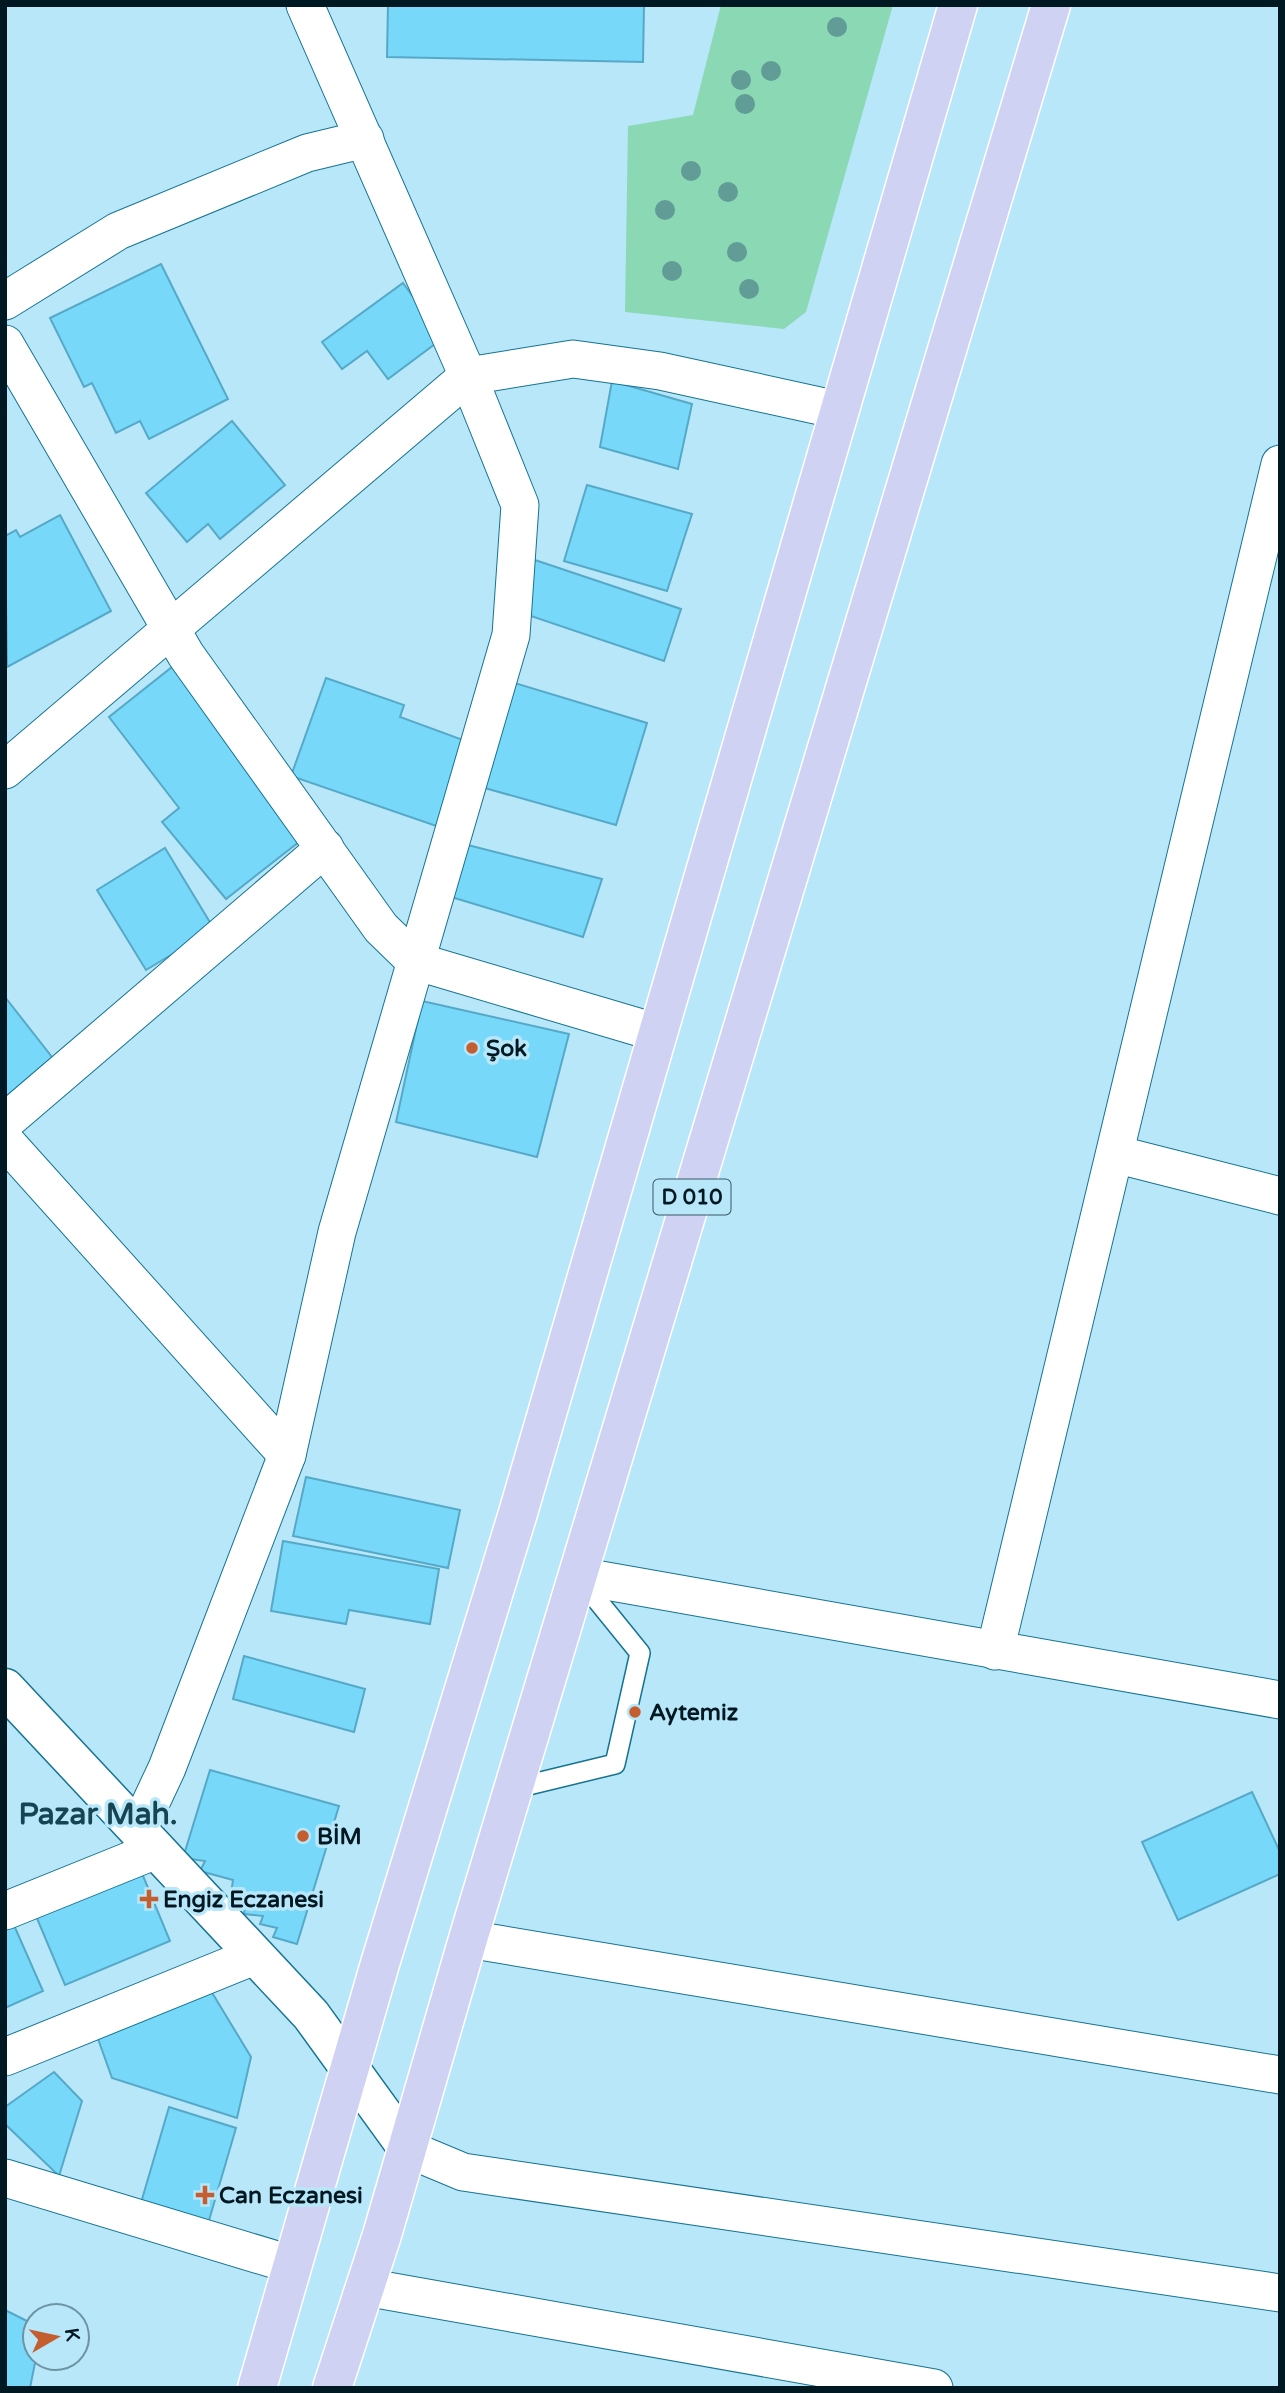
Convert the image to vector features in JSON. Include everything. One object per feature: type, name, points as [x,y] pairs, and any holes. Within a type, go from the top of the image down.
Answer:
[{"type":"highway","points":[[257,2388],[349,2068],[519,1513],[958,5]]},
{"type":"highway","name":"D 010","points":[[332,2388],[408,2149],[468,1939],[516,1788],[1051,5]]},
{"type":"street","points":[[5,1911],[147,1840],[167,1768],[287,1455],[337,1232],[512,623],[520,505],[468,376],[305,5]]},
{"type":"street","points":[[5,301],[118,231],[307,153],[365,139]]},
{"type":"street","points":[[5,344],[170,628],[381,928],[415,961],[658,1034]]},
{"type":"street","points":[[5,770],[468,376],[572,359],[660,371],[838,410]]},
{"type":"street","points":[[995,1651],[1280,464]]},
{"type":"street","points":[[5,1122],[325,848]]},
{"type":"street","points":[[5,1141],[287,1455]]},
{"type":"street","points":[[1115,1154],[1280,1196]]},
{"type":"street","points":[[578,1576],[1280,1700]]},
{"type":"street","points":[[8,1696],[311,2015],[408,2149],[463,2172],[1280,2293]]},
{"type":"street","points":[[468,1939],[1280,2075]]},
{"type":"street","points":[[5,2057],[254,1956]]},
{"type":"street","points":[[5,2178],[293,2266]]},
{"type":"street","points":[[365,2287],[786,2375],[934,2388]]},
{"type":"lane","points":[[516,1788],[615,1764],[640,1653],[578,1576]]},
{"type":"green space","points":[[721,5],[893,5],[806,312],[784,329],[625,312],[628,126],[693,115]]},
{"type":"building","points":[[388,5],[644,5],[643,62],[387,57]]},
{"type":"building","points":[[161,264],[228,399],[149,439],[140,421],[116,433],[92,383],[84,387],[50,318]]},
{"type":"building","points":[[403,283],[443,338],[388,379],[367,351],[342,369],[322,342]]},
{"type":"building","points":[[612,381],[692,404],[678,469],[600,447]]},
{"type":"building","points":[[232,421],[285,485],[220,539],[208,524],[187,542],[146,493]]},
{"type":"building","points":[[587,485],[692,514],[667,591],[564,561]]},
{"type":"building","points":[[60,515],[111,611],[7,667],[5,536],[16,530],[20,537]]},
{"type":"building","points":[[532,559],[681,609],[664,661],[513,610]]},
{"type":"building","points":[[172,667],[304,838],[226,899],[162,822],[179,808],[109,717]]},
{"type":"building","points":[[326,678],[404,705],[400,717],[474,744],[445,829],[291,776]]},
{"type":"building","points":[[498,678],[647,723],[616,825],[467,783]]},
{"type":"building","points":[[460,843],[602,879],[583,937],[448,896]]},
{"type":"building","points":[[165,848],[214,929],[146,970],[97,890]]},
{"type":"building","points":[[5,997],[59,1066],[5,1108]]},
{"type":"building","points":[[422,1001],[569,1034],[537,1157],[396,1122]]},
{"type":"building","points":[[306,1477],[460,1510],[448,1568],[293,1536]]},
{"type":"building","points":[[283,1541],[439,1569],[430,1624],[349,1610],[346,1624],[271,1611]]},
{"type":"building","points":[[244,1656],[365,1689],[354,1732],[233,1699]]},
{"type":"building","points":[[210,1770],[339,1806],[297,1944],[273,1937],[277,1928],[260,1924],[263,1916],[244,1914],[246,1895],[231,1894],[233,1880],[200,1871],[205,1861],[183,1858]]},
{"type":"building","points":[[1252,1792],[1280,1852],[1280,1874],[1178,1920],[1142,1842]]},
{"type":"building","points":[[141,1871],[170,1941],[65,1985],[36,1916]]},
{"type":"building","points":[[13,1923],[43,1991],[5,2008],[5,1926]]},
{"type":"building","points":[[202,1976],[251,2057],[237,2118],[112,2078],[92,2022]]},
{"type":"building","points":[[54,2072],[82,2101],[59,2176],[5,2124],[5,2107]]},
{"type":"building","points":[[169,2107],[236,2128],[205,2234],[138,2213]]},
{"type":"building","points":[[5,2310],[21,2318],[21,2372],[33,2372],[30,2388],[5,2388]]},
{"type":"place","name":"Şok","points":[[472,1048]]},
{"type":"place","name":"Aytemiz","points":[[635,1712]]},
{"type":"place","name":"BİM","points":[[303,1836]]},
{"type":"place","name":"Engiz Eczanesi","points":[[149,1899]]},
{"type":"place","name":"Can Eczanesi","points":[[205,2195]]},
{"type":"district","name":"Pazar Mah.","points":[[98,1814]]}]
